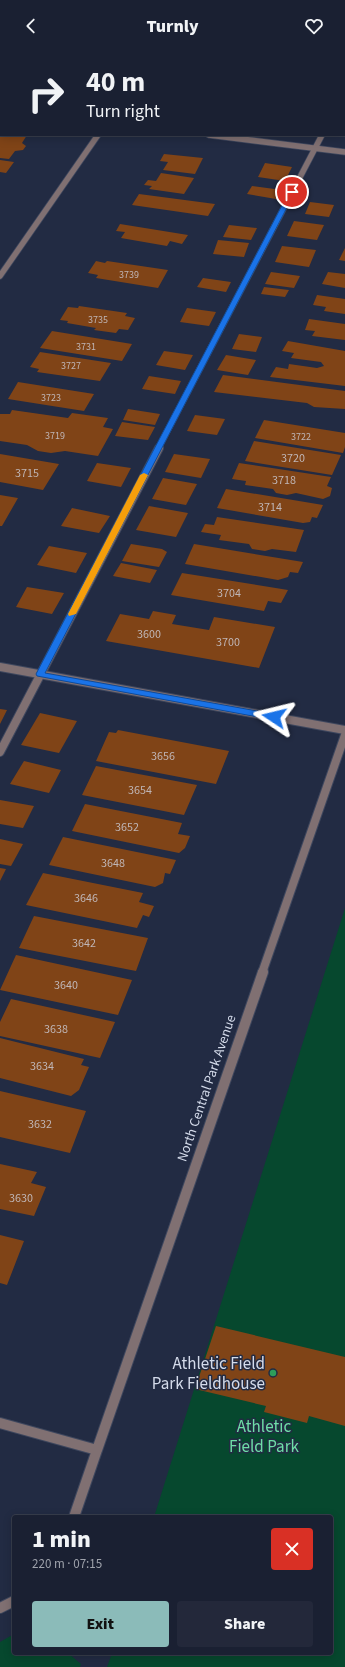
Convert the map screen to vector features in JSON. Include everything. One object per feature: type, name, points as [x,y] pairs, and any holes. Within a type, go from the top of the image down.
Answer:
[{"type":"street","points":[[0,276],[97,136]]},
{"type":"street","points":[[217,136],[345,152]]},
{"type":"street","points":[[0,752],[321,136]]},
{"type":"street","points":[[0,667],[345,730]]},
{"type":"street","name":"North Central Park Avenue","points":[[75,1515],[345,735]]},
{"type":"street","points":[[0,1423],[97,1450]]},
{"type":"street","points":[[0,1608],[12,1602]]},
{"type":"green space","name":"Athletic Field Park","points":[[345,908],[345,1667],[107,1667],[111,1655],[333,1655],[333,1515],[155,1515]]},
{"type":"green space","points":[[12,1635],[12,1655],[70,1655],[81,1664],[80,1667],[0,1667],[0,1642]]},
{"type":"building","points":[[0,136],[26,136],[22,143],[26,146],[23,150],[15,151],[9,159],[0,158]]},
{"type":"building","points":[[164,154],[203,158],[195,174],[163,170],[168,162],[160,161]]},
{"type":"building","points":[[0,160],[14,162],[6,173],[0,172]]},
{"type":"building","points":[[265,163],[292,167],[285,181],[258,177]]},
{"type":"building","points":[[161,173],[194,178],[184,194],[149,189],[152,186],[144,185],[148,180],[156,181]]},
{"type":"building","points":[[252,186],[282,190],[276,199],[247,194]]},
{"type":"building","points":[[139,194],[215,204],[208,216],[132,205]]},
{"type":"building","points":[[310,202],[334,205],[329,217],[305,214]]},
{"type":"building","points":[[294,221],[324,225],[317,240],[287,236]]},
{"type":"building","points":[[120,224],[188,235],[182,244],[170,241],[167,246],[121,238],[125,232],[116,231]]},
{"type":"building","points":[[229,225],[257,228],[251,240],[223,237]]},
{"type":"building","points":[[218,240],[249,243],[244,257],[213,254]]},
{"type":"building","points":[[282,246],[316,250],[309,267],[275,262]]},
{"type":"building","points":[[345,248],[345,261],[339,260]]},
{"type":"building","points":[[96,261],[105,263],[107,261],[168,270],[158,288],[96,278],[98,275],[88,273]]},
{"type":"building","points":[[271,272],[300,276],[294,288],[265,284]]},
{"type":"building","points":[[328,272],[345,274],[345,288],[322,284]]},
{"type":"building","points":[[203,278],[231,282],[226,292],[197,287]]},
{"type":"building","points":[[264,287],[289,290],[285,297],[261,294]]},
{"type":"building","points":[[317,295],[345,299],[345,314],[324,311],[326,307],[313,305]]},
{"type":"building","points":[[79,306],[127,313],[125,316],[135,318],[128,330],[119,329],[116,333],[94,330],[96,328],[67,323],[68,321],[60,320],[68,307],[78,308]]},
{"type":"building","points":[[187,308],[216,312],[209,326],[180,322]]},
{"type":"building","points":[[309,319],[345,324],[345,340],[312,336],[315,331],[305,330]]},
{"type":"building","points":[[52,331],[132,344],[122,361],[40,348]]},
{"type":"building","points":[[239,334],[262,337],[256,352],[232,349]]},
{"type":"building","points":[[288,341],[345,351],[345,386],[270,377],[276,367],[288,369],[289,364],[317,368],[324,366],[321,362],[291,358],[294,353],[282,351]]},
{"type":"building","points":[[164,351],[193,355],[185,370],[156,365]]},
{"type":"building","points":[[40,352],[111,363],[100,381],[37,372],[39,369],[30,367]]},
{"type":"building","points":[[226,355],[256,360],[248,375],[217,370]]},
{"type":"building","points":[[223,375],[345,391],[345,409],[314,407],[307,403],[214,392]]},
{"type":"building","points":[[149,376],[181,381],[175,394],[142,389]]},
{"type":"building","points":[[18,382],[94,394],[84,411],[8,399]]},
{"type":"building","points":[[128,409],[160,414],[155,425],[123,420]]},
{"type":"building","points":[[12,410],[68,418],[72,413],[108,418],[103,427],[113,429],[98,456],[65,451],[51,453],[38,451],[27,445],[0,441],[0,414],[10,414]]},
{"type":"building","points":[[195,415],[225,419],[217,435],[187,431]]},
{"type":"building","points":[[264,420],[345,433],[345,447],[343,453],[255,438]]},
{"type":"building","points":[[122,422],[155,427],[148,440],[115,436]]},
{"type":"building","points":[[254,441],[341,455],[332,475],[245,461]]},
{"type":"building","points":[[0,454],[59,464],[43,490],[0,482]]},
{"type":"building","points":[[174,454],[210,459],[201,478],[165,472]]},
{"type":"building","points":[[97,463],[131,468],[121,487],[87,481]]},
{"type":"building","points":[[239,463],[331,477],[327,486],[332,488],[330,496],[323,499],[296,493],[287,495],[276,493],[273,489],[245,485],[246,481],[232,479]]},
{"type":"building","points":[[163,478],[197,484],[186,505],[152,499]]},
{"type":"building","points":[[226,489],[323,505],[317,518],[312,517],[310,522],[303,523],[217,508]]},
{"type":"building","points":[[0,495],[18,498],[2,526],[0,526]]},
{"type":"building","points":[[149,506],[188,513],[176,537],[136,530]]},
{"type":"building","points":[[72,508],[110,516],[99,533],[61,526]]},
{"type":"building","points":[[217,517],[304,530],[296,552],[272,549],[265,551],[252,549],[249,544],[219,540],[221,535],[201,532],[205,524],[214,525]]},
{"type":"building","points":[[131,544],[162,549],[167,552],[159,567],[122,561]]},
{"type":"building","points":[[194,544],[303,562],[298,573],[290,572],[288,577],[278,580],[185,564]]},
{"type":"building","points":[[49,546],[87,553],[76,573],[37,565]]},
{"type":"building","points":[[121,563],[157,570],[150,583],[113,576]]},
{"type":"building","points":[[182,573],[288,590],[281,603],[268,601],[264,611],[171,595]]},
{"type":"building","points":[[27,587],[64,593],[52,614],[16,607]]},
{"type":"building","points":[[153,611],[176,615],[172,624],[209,630],[214,617],[275,627],[259,668],[106,641],[120,614],[149,619]]},
{"type":"building","points":[[0,709],[7,710],[0,724]]},
{"type":"building","points":[[40,713],[77,721],[59,753],[21,745]]},
{"type":"building","points":[[118,730],[229,751],[216,784],[96,761],[109,732],[116,733]]},
{"type":"building","points":[[24,761],[61,770],[49,793],[10,784]]},
{"type":"building","points":[[96,766],[197,785],[184,815],[82,795]]},
{"type":"building","points":[[0,800],[34,806],[23,828],[0,824]]},
{"type":"building","points":[[85,804],[182,823],[178,834],[190,836],[185,848],[179,853],[72,831]]},
{"type":"building","points":[[63,837],[176,860],[170,874],[165,873],[163,883],[155,887],[49,865]]},
{"type":"building","points":[[0,839],[23,844],[11,866],[0,864]]},
{"type":"building","points":[[0,868],[6,869],[0,881]]},
{"type":"building","points":[[43,873],[143,893],[139,902],[154,906],[149,917],[143,915],[137,928],[26,905]]},
{"type":"building","points":[[34,916],[148,938],[136,971],[19,948]]},
{"type":"building","points":[[16,955],[132,980],[118,1015],[0,990]]},
{"type":"building","points":[[11,999],[115,1022],[100,1058],[0,1036],[0,1022]]},
{"type":"building","points":[[0,1038],[84,1059],[81,1065],[89,1067],[79,1090],[71,1096],[0,1078]]},
{"type":"building","points":[[0,1091],[86,1111],[70,1153],[0,1137]]},
{"type":"building","points":[[0,1164],[37,1172],[31,1183],[46,1187],[34,1216],[0,1209]]},
{"type":"building","points":[[0,1235],[24,1241],[7,1285],[0,1283]]},
{"type":"building","name":"Athletic Field Park Fieldhouse","points":[[216,1326],[345,1357],[345,1426],[309,1416],[307,1423],[264,1412],[266,1406],[195,1389]]},
{"type":"slow traffic","points":[[72,614],[144,475]]},
{"type":"place","name":"Athletic Field Park Fieldhouse","points":[[273,1373]]},
{"type":"route","points":[[274,717],[40,674],[292,192]]}]
